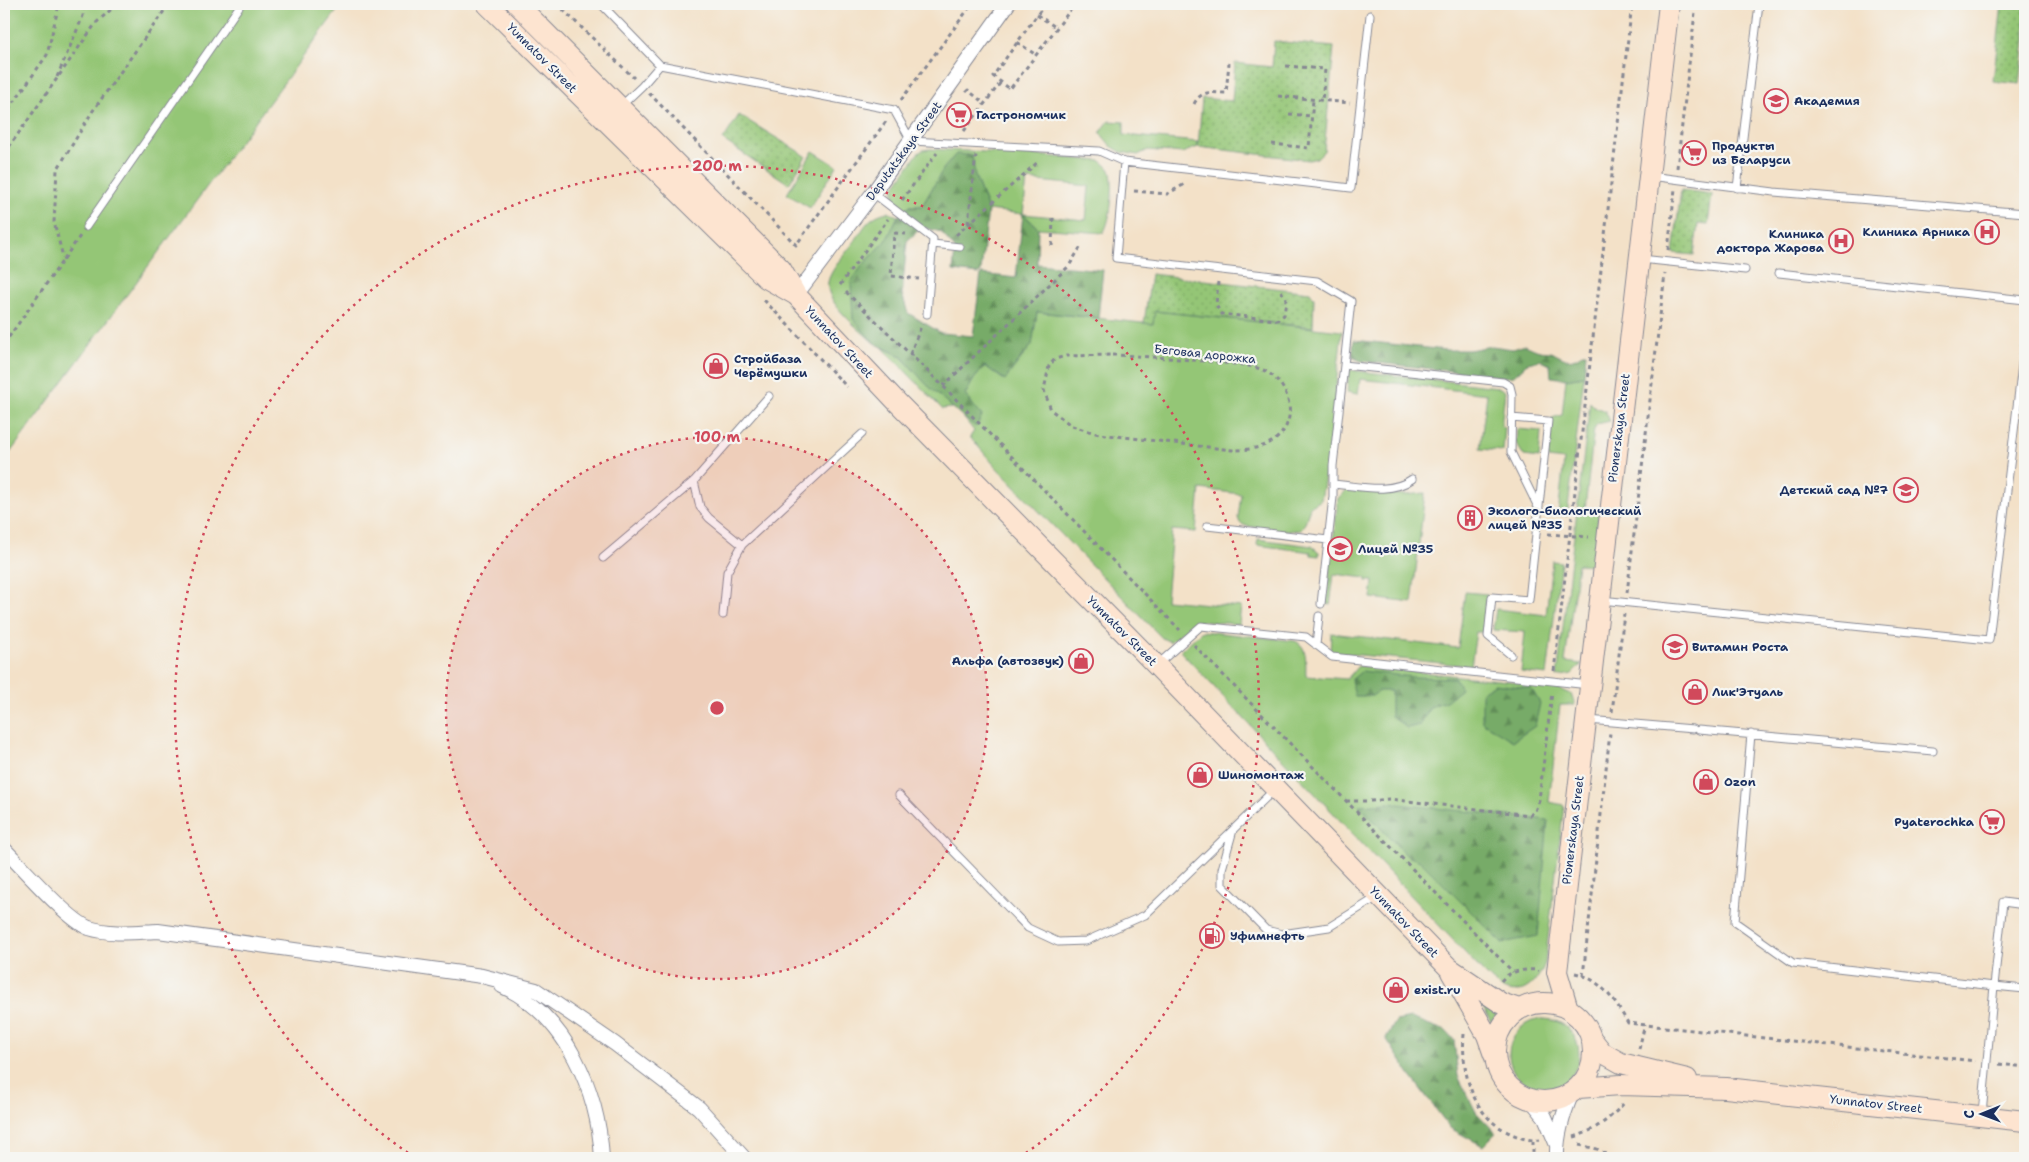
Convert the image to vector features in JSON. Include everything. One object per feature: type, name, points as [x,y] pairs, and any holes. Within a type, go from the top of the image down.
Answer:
[{"type":"main road","name":"Yunnatov Street","points":[[487,4],[766,278],[796,295]]},
{"type":"main road","name":"Yunnatov Street","points":[[517,4],[782,268],[796,295],[898,403],[1156,665],[1449,968],[1500,1003],[1526,1006]]},
{"type":"main road","name":"Pionerskaya Street","points":[[1568,1009],[1557,972],[1669,4]]},
{"type":"main road","name":"Yunnatov Street","points":[[1449,968],[1487,1035],[1495,1058]]},
{"type":"main road","points":[[1526,1006],[1548,1002],[1568,1009],[1577,1015],[1587,1028],[1591,1038],[1593,1060],[1588,1075],[1575,1090],[1564,1098],[1548,1102],[1532,1101],[1517,1094],[1505,1083],[1497,1068],[1494,1052],[1497,1035],[1505,1021],[1526,1006],[1557,972]]},
{"type":"main road","name":"Yunnatov Street","points":[[1591,1038],[1603,1053],[1621,1063],[1726,1088]]},
{"type":"main road","name":"Yunnatov Street","points":[[1575,1090],[1621,1086],[1726,1088],[2025,1121]]},
{"type":"street","name":"Deputatskaya Street","points":[[796,295],[911,141],[1008,4]]},
{"type":"street","points":[[4,848],[66,912],[87,927],[113,933],[158,931],[479,976],[536,990],[615,1044],[699,1108],[744,1158]]},
{"type":"street","points":[[479,976],[512,990],[539,1010],[568,1043],[589,1090],[601,1141],[602,1158]]},
{"type":"street","points":[[1557,1152],[1563,1114],[1575,1090]]},
{"type":"street","points":[[1532,1101],[1545,1116],[1557,1152]]},
{"type":"lane","points":[[86,227],[240,4]]},
{"type":"lane","points":[[601,4],[660,64],[894,110],[911,141],[1099,151],[1124,162],[1351,188],[1370,15]]},
{"type":"lane","points":[[1737,188],[1759,4]]},
{"type":"lane","points":[[605,120],[642,86],[660,64]]},
{"type":"lane","points":[[1124,162],[1116,258],[1318,281],[1351,301],[1333,466],[1333,484],[1321,604]]},
{"type":"lane","points":[[1649,176],[1737,188],[2025,213]]},
{"type":"lane","points":[[873,193],[933,239],[927,314]]},
{"type":"lane","points":[[933,244],[960,247]]},
{"type":"lane","points":[[1639,258],[1745,270]]},
{"type":"lane","points":[[1779,273],[2025,300]]},
{"type":"lane","points":[[1600,600],[1989,640],[2025,340]]},
{"type":"lane","points":[[1344,365],[1503,382],[1510,386],[1512,394],[1511,452],[1539,509]]},
{"type":"lane","points":[[604,558],[694,481],[769,396]]},
{"type":"lane","points":[[1511,418],[1548,421],[1529,600],[1492,598],[1488,636],[1511,656]]},
{"type":"lane","points":[[723,615],[727,572],[742,544],[862,434]]},
{"type":"lane","points":[[1333,484],[1391,488],[1403,486],[1412,479]]},
{"type":"lane","points":[[694,481],[700,507],[709,518],[742,544]]},
{"type":"lane","points":[[1207,526],[1328,540]]},
{"type":"lane","points":[[1316,645],[1319,616]]},
{"type":"lane","points":[[1156,665],[1201,626],[1306,637],[1332,657],[1589,686]]},
{"type":"lane","points":[[1585,720],[1932,750]]},
{"type":"lane","points":[[1751,734],[1735,922],[1793,963],[2025,989]]},
{"type":"lane","points":[[899,795],[1028,928],[1058,942],[1086,941],[1144,915],[1275,789]]},
{"type":"lane","points":[[1233,829],[1222,869],[1222,885],[1266,930],[1282,934],[1329,927],[1378,896]]},
{"type":"lane","points":[[1981,1116],[2003,902],[2025,905]]},
{"type":"path","points":[[4,116],[47,55],[59,4]]},
{"type":"path","points":[[54,84],[83,16],[84,4]]},
{"type":"path","points":[[4,154],[96,23],[117,4]]},
{"type":"path","points":[[64,261],[54,222],[57,170],[92,112],[169,4]]},
{"type":"path","points":[[557,4],[642,86],[796,245],[972,4]]},
{"type":"path","points":[[1045,4],[993,76],[1010,89],[1075,4]]},
{"type":"path","points":[[1346,801],[1389,799],[1530,815],[1536,811],[1539,800],[1571,536],[1632,4]]},
{"type":"path","points":[[1583,976],[1611,722],[1667,262],[1696,4]]},
{"type":"path","points":[[1037,14],[1057,28]]},
{"type":"path","points":[[1017,42],[1036,55]]},
{"type":"path","points":[[1194,104],[1198,96],[1204,93],[1226,93],[1229,63]]},
{"type":"path","points":[[1286,66],[1325,69],[1322,100]]},
{"type":"path","points":[[958,133],[965,131],[1001,82]]},
{"type":"path","points":[[963,96],[968,90],[985,104]]},
{"type":"path","points":[[1278,96],[1360,104]]},
{"type":"path","points":[[1272,144],[1308,148],[1313,100]]},
{"type":"path","points":[[1289,114],[1312,116]]},
{"type":"path","points":[[968,225],[977,144]]},
{"type":"path","points":[[945,246],[1052,149]]},
{"type":"path","points":[[1133,191],[1167,194],[1185,184]]},
{"type":"path","points":[[1052,246],[1054,217]]},
{"type":"path","points":[[4,344],[86,227]]},
{"type":"path","points":[[930,236],[894,233],[891,276],[930,280]]},
{"type":"path","points":[[943,386],[1069,266],[1080,248]]},
{"type":"path","points":[[1219,270],[1216,305],[1221,314],[1277,320],[1284,315],[1286,299],[1278,289],[1280,277]]},
{"type":"path","points":[[762,298],[847,387]]},
{"type":"path","points":[[910,354],[927,314]]},
{"type":"path","name":"Беговая дорожка","points":[[1112,355],[1167,357],[1245,365],[1275,376],[1284,388],[1290,406],[1287,422],[1281,434],[1265,444],[1250,450],[1232,450],[1130,438],[1082,430],[1059,418],[1051,410],[1044,390],[1044,379],[1049,366],[1055,359],[1066,356],[1112,355]]},
{"type":"path","points":[[1536,533],[1633,541]]},
{"type":"path","points":[[1534,970],[1583,976],[1606,990],[1628,1022],[2025,1067]]},
{"type":"path","points":[[1464,1031],[1465,1068],[1476,1103],[1490,1120],[1506,1131],[1533,1141],[1533,1158]]},
{"type":"path","points":[[1579,1145],[1597,1149],[1613,1158]]},
{"type":"green space","points":[[4,4],[342,4],[4,461]]},
{"type":"green space","points":[[2002,4],[2025,4],[2025,40],[2020,84],[1993,81]]},
{"type":"green space","points":[[1274,41],[1334,47],[1324,151],[1317,158],[1309,160],[1198,147],[1202,98],[1232,101],[1235,63],[1272,67]]},
{"type":"green space","points":[[739,115],[806,156],[789,184],[723,140]]},
{"type":"green space","points":[[1109,121],[1124,122],[1124,135],[1198,142],[1198,147],[1182,153],[1148,150],[1138,155],[1121,152],[1111,146],[1100,133]]},
{"type":"green space","points":[[923,150],[1024,154],[1101,161],[1110,170],[1112,183],[1110,212],[1106,228],[1103,233],[1038,228],[1023,214],[988,210],[975,176],[971,155],[944,168],[922,206],[910,206],[907,209],[894,199],[894,188],[918,153]],"holes":[[[1027,180],[1089,186],[1086,220],[1023,214]]]},
{"type":"green space","points":[[813,151],[837,166],[810,208],[787,194]]},
{"type":"green space","points":[[956,154],[972,155],[975,176],[988,210],[981,272],[979,274],[953,271],[955,249],[941,232],[922,227],[907,241],[902,294],[908,313],[941,333],[973,336],[981,274],[1016,278],[1023,214],[1038,228],[1037,264],[1103,270],[1098,318],[1037,312],[1032,345],[1005,380],[985,366],[974,379],[965,395],[982,416],[976,427],[926,384],[901,356],[874,343],[853,319],[851,282],[862,266],[886,241],[898,216],[910,206],[922,206],[944,168]]},
{"type":"green space","points":[[1681,190],[1712,194],[1708,225],[1698,224],[1694,255],[1673,253]]},
{"type":"green space","points":[[887,212],[898,216],[886,241],[862,266],[853,319],[874,343],[837,307],[828,290],[828,282],[835,267],[867,223],[880,214]]},
{"type":"green space","points":[[1151,274],[1310,292],[1314,298],[1313,327],[1155,311],[1153,324],[1144,323]]},
{"type":"green space","points":[[1154,311],[1342,331],[1328,459],[1321,500],[1310,507],[1301,530],[1287,531],[1246,526],[1240,523],[1238,518],[1241,494],[1200,489],[1196,532],[1172,530],[1166,600],[1241,607],[1239,624],[1196,621],[1170,642],[1162,638],[996,467],[970,437],[974,431],[963,417],[976,426],[982,416],[965,395],[974,379],[985,366],[1004,380],[1032,345],[1037,312],[1152,324]]},
{"type":"green space","points":[[1354,340],[1446,350],[1469,350],[1492,346],[1513,349],[1525,345],[1538,351],[1551,352],[1565,359],[1571,359],[1586,353],[1584,376],[1566,379],[1551,377],[1550,365],[1540,360],[1528,363],[1514,376],[1505,377],[1361,361],[1352,357]]},
{"type":"green space","points":[[882,347],[900,356],[953,408],[942,409]]},
{"type":"green space","points":[[1349,370],[1498,387],[1505,391],[1501,427],[1505,427],[1503,451],[1480,449],[1487,394],[1360,379],[1358,394],[1347,392]]},
{"type":"green space","points":[[1584,376],[1567,516],[1558,515],[1564,460],[1548,458],[1552,418],[1562,415],[1566,379]]},
{"type":"green space","points":[[1590,402],[1595,407],[1605,411],[1610,421],[1597,424],[1594,429],[1585,509],[1599,511],[1593,565],[1578,564],[1565,662],[1582,664],[1572,674],[1557,677]]},
{"type":"green space","points":[[1517,429],[1541,431],[1539,458],[1524,456],[1516,443]]},
{"type":"green space","points":[[1347,490],[1405,495],[1425,493],[1412,603],[1371,598],[1373,581],[1366,581],[1366,578],[1334,574],[1330,605],[1326,604],[1338,498]]},
{"type":"green space","points":[[1258,539],[1312,546],[1319,552],[1319,556],[1311,555],[1311,552],[1257,545]]},
{"type":"green space","points":[[1552,561],[1561,562],[1547,675],[1521,672],[1525,632],[1493,630],[1496,609],[1546,615]]},
{"type":"green space","points":[[1465,592],[1487,594],[1483,632],[1476,632],[1471,666],[1330,652],[1331,633],[1458,648]]},
{"type":"green space","points":[[1202,631],[1295,641],[1304,651],[1306,676],[1347,679],[1358,666],[1509,681],[1560,689],[1571,694],[1575,705],[1560,705],[1549,802],[1564,805],[1545,963],[1539,976],[1529,987],[1516,992],[1509,991],[1499,987],[1486,975],[1180,651]]},
{"type":"green space","points":[[1362,671],[1413,677],[1455,678],[1461,689],[1446,701],[1430,707],[1420,725],[1407,728],[1391,716],[1391,691],[1379,691],[1372,696],[1355,696],[1351,680]]},
{"type":"green space","points":[[1495,684],[1531,688],[1540,703],[1535,726],[1513,741],[1482,722],[1482,692]]},
{"type":"green space","points":[[1388,803],[1548,820],[1538,936],[1502,943],[1420,861],[1407,856],[1359,805]]},
{"type":"green space","points":[[1469,990],[1500,1011],[1491,1022],[1484,1009]]},
{"type":"green space","points":[[1411,1018],[1446,1031],[1454,1040],[1458,1076],[1476,1112],[1496,1133],[1483,1146],[1450,1128],[1410,1075],[1386,1038],[1396,1021]]},
{"type":"green space","points":[[1544,1019],[1557,1022],[1569,1029],[1576,1041],[1579,1054],[1576,1067],[1569,1079],[1557,1086],[1544,1089],[1531,1086],[1519,1079],[1512,1067],[1509,1054],[1512,1041],[1519,1029],[1531,1022]]},
{"type":"place","name":"Академия","points":[[1776,101]]},
{"type":"place","name":"Гастрономчик","points":[[959,115]]},
{"type":"place","name":"Продукты из Беларуси","points":[[1694,153]]},
{"type":"place","name":"Клиника Арника","points":[[1987,232]]},
{"type":"place","name":"Клиника доктора Жарова","points":[[1841,241]]},
{"type":"place","name":"Стройбаза Черёмушки","points":[[716,366]]},
{"type":"place","name":"Детский сад №7","points":[[1906,490]]},
{"type":"place","name":"Эколого-биологический лицей №35","points":[[1470,518]]},
{"type":"place","name":"Лицей №35","points":[[1340,549]]},
{"type":"place","name":"Витамин Роста","points":[[1675,647]]},
{"type":"place","name":"Альфа (автозвук)","points":[[1081,661]]},
{"type":"place","name":"Лик'Этуаль","points":[[1695,692]]},
{"type":"place","name":"Шиномонтаж","points":[[1200,775]]},
{"type":"place","name":"Ozon","points":[[1706,782]]},
{"type":"place","name":"Pyaterochka","points":[[1992,822]]},
{"type":"place","name":"Уфимнефть","points":[[1212,936]]},
{"type":"place","name":"exist.ru","points":[[1396,990]]}]
